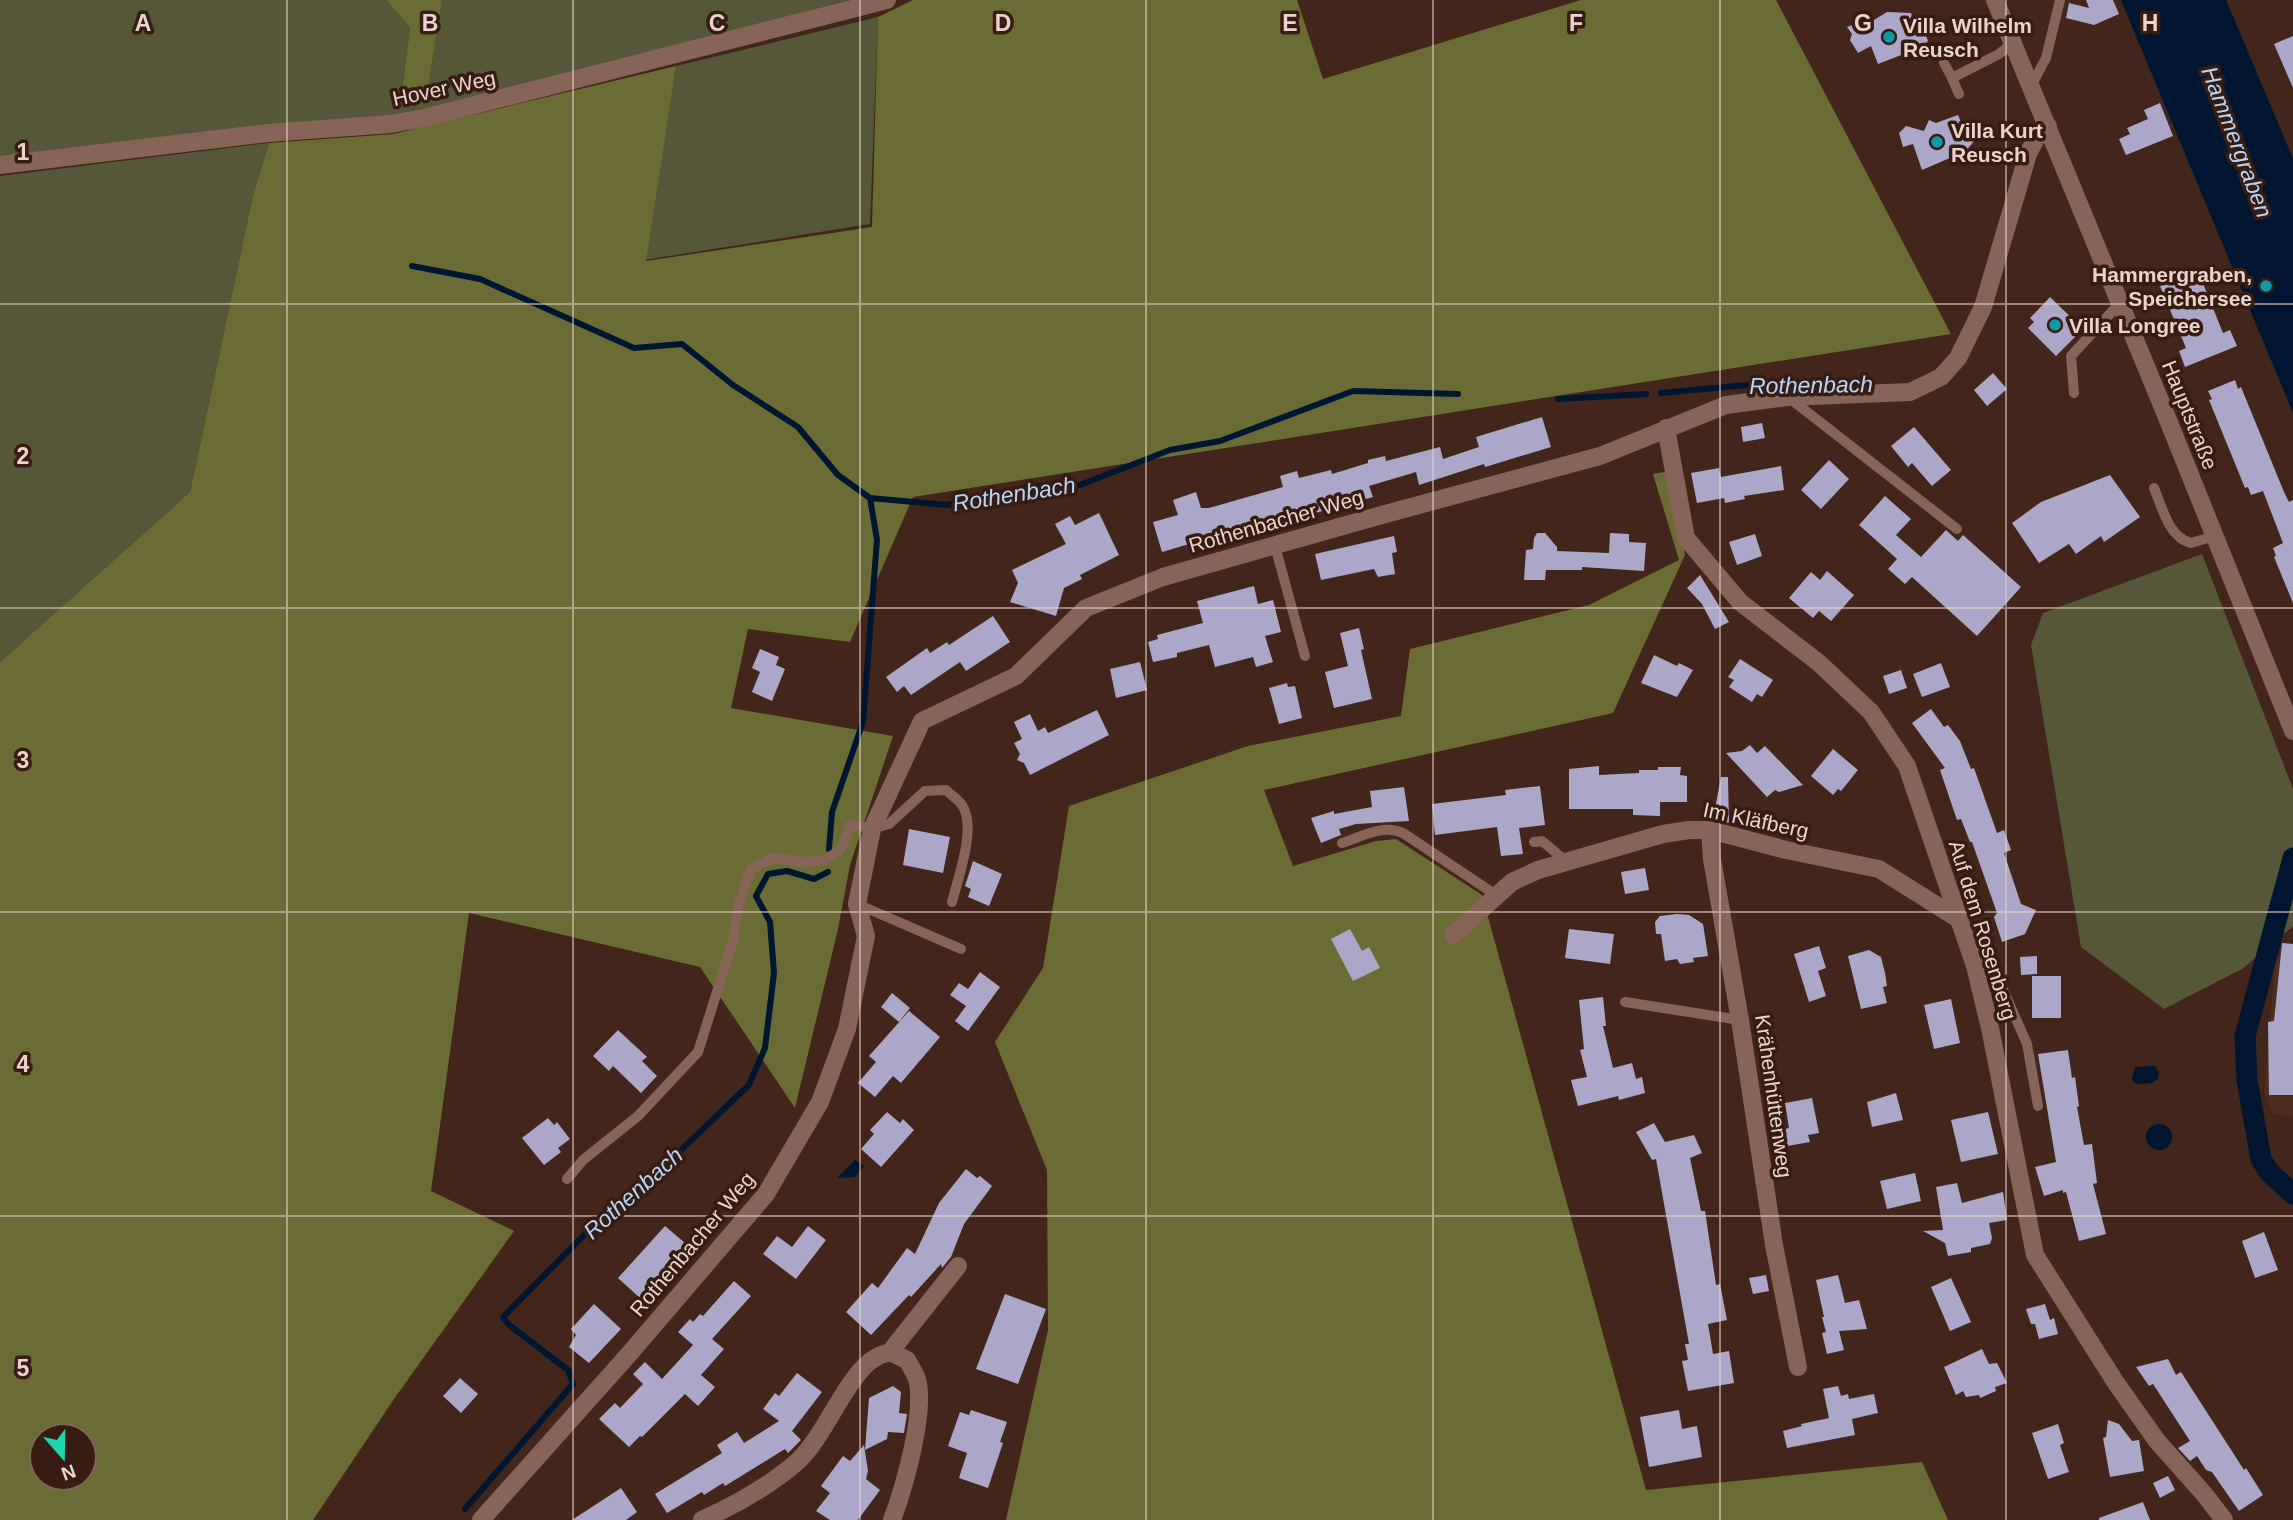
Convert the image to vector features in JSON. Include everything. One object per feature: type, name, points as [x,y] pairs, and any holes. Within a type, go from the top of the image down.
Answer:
[{"type":"street","name":"Hover Weg","points":[[0,164],[268,133],[391,124],[424,118],[887,0]]},
{"type":"street","name":"Hauptstraße","points":[[1995,0],[2293,731]]},
{"type":"street","name":"Rothenbacher Weg","points":[[481,1520],[630,1353],[766,1194],[820,1102],[847,1029],[866,936],[857,904],[872,829],[922,721],[1016,676],[1086,608],[1163,578],[1600,456],[1726,405],[1788,397],[1910,392],[1941,377],[1958,358],[1983,307],[2028,154],[2036,138],[2048,126]]},
{"type":"street","name":"Auf dem Rosenberg","points":[[1666,428],[1686,538],[1740,602],[1819,663],[1871,712],[1907,766],[1972,956],[1990,1028],[2035,1255],[2116,1383],[2157,1441],[2205,1494],[2224,1520]]},
{"type":"street","name":"Im Kläfberg","points":[[1453,935],[1512,882],[1538,870],[1663,834],[1710,830],[1786,850],[1880,869],[1960,920]]},
{"type":"street","name":"Krähenhüttenweg","points":[[1710,830],[1712,859],[1740,1020],[1774,1245],[1798,1367]]},
{"type":"street","points":[[702,1520],[766,1485],[799,1460],[825,1428],[856,1376],[874,1358],[890,1352],[958,1266]]},
{"type":"street","points":[[890,1352],[907,1360],[917,1380],[919,1412],[892,1520]]},
{"type":"lane","points":[[2031,86],[2046,58],[2060,0]]},
{"type":"lane","points":[[1952,78],[1999,54],[2013,43]]},
{"type":"lane","points":[[1944,64],[1959,94]]},
{"type":"lane","points":[[2074,393],[2071,356],[2120,303]]},
{"type":"lane","points":[[1788,397],[1956,529]]},
{"type":"lane","points":[[2154,488],[2172,530],[2178,537],[2191,543],[2215,536]]},
{"type":"lane","points":[[1275,546],[1305,656]]},
{"type":"lane","points":[[566,1179],[583,1160],[638,1116],[698,1052],[733,941],[738,907],[751,869],[773,858],[803,862],[825,860],[841,849],[851,824],[872,829],[889,824],[925,791],[946,790],[964,806],[968,829],[965,856],[952,902]]},
{"type":"lane","points":[[1342,843],[1393,828],[1496,895]]},
{"type":"lane","points":[[1538,842],[1567,862]]},
{"type":"lane","points":[[857,904],[961,949]]},
{"type":"lane","points":[[1972,956],[1984,956],[1998,978],[2028,1044],[2038,1106]]},
{"type":"lane","points":[[1625,1002],[1740,1020]]},
{"type":"shaded area","points":[[386,0],[442,0],[426,101],[400,105],[410,28]]},
{"type":"shaded area","points":[[913,0],[1297,0],[1323,79],[1581,0],[1776,0],[1951,334],[913,497],[850,642],[748,629],[731,708],[893,736],[850,865],[838,929],[795,1108],[700,967],[469,913],[431,1191],[514,1231],[394,1399],[313,1520],[0,1520],[0,662],[190,492],[253,195],[269,143],[393,134],[676,66],[646,261],[872,227],[878,17]]},
{"type":"shaded area","points":[[1670,471],[1685,555],[1613,713],[1264,790],[1293,866],[1376,841],[1396,839],[1482,895],[1646,1490],[1922,1462],[1948,1520],[1006,1520],[1048,1330],[1047,1170],[995,1042],[1043,968],[1069,806],[1248,746],[1401,716],[1410,649],[1589,605],[1679,560],[1653,474]]},
{"type":"shaded area","points":[[2293,944],[2293,1117],[2273,1114],[2264,1092],[2276,957]]},
{"type":"green space","points":[[0,0],[386,0],[410,28],[400,104],[426,101],[442,0],[849,0],[448,108],[402,116],[0,158]]},
{"type":"green space","points":[[878,17],[870,224],[644,260],[676,66]]},
{"type":"green space","points":[[269,143],[253,195],[190,492],[0,662],[0,176]]},
{"type":"green space","points":[[2202,554],[2293,789],[2293,926],[2242,969],[2164,1009],[2081,947],[2031,645],[2043,613]]},
{"type":"water","name":"Hammergraben, Speichersee","points":[[2121,0],[2226,0],[2289,149],[2293,159],[2293,413]]},
{"type":"water","points":[[2155,1066],[2159,1073],[2158,1079],[2152,1083],[2136,1084],[2132,1080],[2135,1067]]},
{"type":"water","points":[[2159,1124],[2168,1128],[2172,1137],[2168,1146],[2159,1150],[2150,1146],[2146,1137],[2150,1128]]},
{"type":"water","points":[[855,1160],[864,1166],[855,1177],[837,1178]]},
{"type":"building","points":[[2086,0],[2113,0],[2119,14],[2094,25],[2066,18],[2069,3],[2089,8]]},
{"type":"building","name":"Villa Wilhelm Reusch","points":[[1887,12],[1911,13],[1916,31],[1923,28],[1928,41],[1922,47],[1878,64],[1871,46],[1858,53],[1850,40],[1852,34],[1847,27],[1868,19],[1869,23]]},
{"type":"building","points":[[2293,36],[2293,88],[2274,44]]},
{"type":"building","points":[[2160,103],[2173,136],[2126,155],[2119,139],[2130,134],[2127,128],[2148,119],[2144,110]]},
{"type":"building","name":"Villa Kurt Reusch","points":[[1958,115],[1966,134],[1974,141],[1966,151],[1922,170],[1913,144],[1903,147],[1899,133],[1906,126],[1924,131],[1929,120],[1936,123]]},
{"type":"building","points":[[2179,279],[2191,285],[2202,281],[2223,333],[2230,330],[2237,346],[2185,367],[2179,351],[2186,348],[2160,286]]},
{"type":"building","name":"Villa Longree","points":[[2050,297],[2083,329],[2056,356],[2028,328],[2034,322],[2030,318]]},
{"type":"building","points":[[1993,373],[2007,389],[1987,406],[1974,390]]},
{"type":"building","points":[[2235,380],[2238,389],[2241,387],[2284,492],[2289,502],[2293,500],[2293,603],[2274,557],[2273,548],[2283,543],[2263,491],[2251,495],[2248,487],[2245,488],[2209,400],[2212,399],[2208,391]]},
{"type":"building","points":[[1542,417],[1551,447],[1485,467],[1484,464],[1419,485],[1416,472],[1369,486],[1373,497],[1207,543],[1206,539],[1162,552],[1153,522],[1178,515],[1173,500],[1196,492],[1201,508],[1209,508],[1283,487],[1280,476],[1297,471],[1299,478],[1331,470],[1332,474],[1368,463],[1368,460],[1385,456],[1386,461],[1440,447],[1443,459],[1479,447],[1476,437]]},
{"type":"building","points":[[1762,423],[1765,438],[1743,442],[1741,427]]},
{"type":"building","points":[[1914,427],[1951,470],[1932,486],[1912,463],[1908,467],[1891,446]]},
{"type":"building","points":[[1829,460],[1849,479],[1821,509],[1801,490]]},
{"type":"building","points":[[1781,466],[1784,490],[1744,496],[1745,499],[1725,503],[1724,498],[1697,503],[1691,473],[1719,468],[1721,477]]},
{"type":"building","points":[[2110,475],[2140,517],[2104,542],[2101,536],[2076,554],[2069,544],[2039,563],[2012,523],[2041,502]]},
{"type":"building","points":[[1885,496],[1911,519],[1896,535],[1921,557],[1946,530],[1958,541],[1963,535],[2021,587],[1977,636],[1912,577],[1905,584],[1888,569],[1897,559],[1859,525]]},
{"type":"building","points":[[1099,513],[1119,555],[1080,575],[1082,579],[1064,588],[1056,616],[1010,602],[1018,583],[1012,570],[1066,544],[1055,524],[1070,516],[1075,525]]},
{"type":"building","points":[[1537,533],[1545,533],[1557,547],[1557,551],[1609,553],[1610,533],[1629,534],[1629,542],[1646,543],[1644,571],[1582,567],[1582,570],[1546,570],[1545,580],[1524,580],[1526,550],[1533,549]]},
{"type":"building","points":[[1755,534],[1762,556],[1737,565],[1729,542]]},
{"type":"building","points":[[1394,536],[1397,552],[1392,553],[1395,574],[1378,577],[1374,569],[1321,580],[1315,554]]},
{"type":"building","points":[[1827,571],[1854,595],[1831,621],[1819,611],[1813,618],[1789,598],[1811,572],[1820,580]]},
{"type":"building","points":[[1700,575],[1729,622],[1715,629],[1702,604],[1687,588]]},
{"type":"building","points":[[1254,586],[1258,604],[1273,600],[1281,632],[1265,636],[1273,662],[1256,667],[1253,657],[1215,667],[1209,645],[1177,653],[1177,657],[1153,662],[1148,642],[1158,639],[1157,635],[1203,623],[1197,601]]},
{"type":"building","points":[[993,616],[1010,642],[966,671],[960,662],[911,695],[904,686],[897,692],[886,677],[927,648],[930,653],[947,642],[949,645]]},
{"type":"building","points":[[1359,628],[1372,699],[1334,708],[1325,672],[1348,666],[1340,633]]},
{"type":"building","points":[[760,649],[779,657],[776,665],[785,669],[772,701],[752,692],[760,672],[752,668]]},
{"type":"building","points":[[1654,655],[1693,670],[1677,697],[1641,683]]},
{"type":"building","points":[[1740,659],[1773,680],[1762,697],[1757,694],[1752,702],[1729,687],[1734,680],[1728,677]]},
{"type":"building","points":[[1140,662],[1147,690],[1116,698],[1110,669]]},
{"type":"building","points":[[1941,663],[1950,687],[1922,697],[1913,674]]},
{"type":"building","points":[[1901,670],[1907,688],[1889,694],[1883,676]]},
{"type":"building","points":[[1287,683],[1288,687],[1295,686],[1302,718],[1279,724],[1269,688]]},
{"type":"building","points":[[1931,709],[1944,727],[1948,725],[1960,741],[1971,769],[1974,768],[1997,833],[2004,830],[2011,850],[2004,853],[2021,904],[2036,910],[2025,934],[2002,942],[1994,917],[1997,913],[1972,842],[1961,819],[1957,820],[1940,770],[1945,768],[1912,723]]},
{"type":"building","points":[[1097,710],[1109,735],[1030,775],[1024,763],[1017,760],[1020,754],[1014,743],[1022,739],[1014,722],[1030,714],[1038,731],[1045,727],[1048,733]]},
{"type":"building","points":[[1750,745],[1757,753],[1765,746],[1803,785],[1779,792],[1775,790],[1767,797],[1726,753],[1742,751]]},
{"type":"building","points":[[1833,749],[1858,770],[1841,791],[1838,789],[1833,795],[1811,776]]},
{"type":"building","points":[[1599,766],[1599,775],[1639,773],[1639,770],[1658,770],[1658,767],[1681,767],[1680,775],[1687,776],[1687,802],[1660,802],[1660,816],[1633,815],[1633,809],[1569,809],[1569,769]]},
{"type":"building","points":[[1721,777],[1728,777],[1729,823],[1713,819]]},
{"type":"building","points":[[1540,786],[1545,825],[1519,828],[1523,854],[1501,856],[1497,827],[1435,835],[1432,804],[1506,795],[1505,790]]},
{"type":"building","points":[[1404,787],[1409,821],[1356,824],[1339,829],[1341,835],[1321,843],[1311,818],[1334,811],[1334,814],[1372,807],[1370,791]]},
{"type":"building","points":[[909,829],[950,837],[943,873],[903,865]]},
{"type":"building","points":[[973,861],[1002,874],[989,906],[968,897],[971,889],[965,886]]},
{"type":"building","points":[[1645,868],[1649,890],[1625,894],[1621,872]]},
{"type":"building","points":[[1689,915],[1703,924],[1708,956],[1693,958],[1694,962],[1680,964],[1677,959],[1665,961],[1661,934],[1656,934],[1655,922],[1660,916]]},
{"type":"building","points":[[1350,929],[1362,951],[1369,947],[1380,968],[1353,981],[1331,939]]},
{"type":"building","points":[[1569,929],[1614,934],[1610,964],[1565,958]]},
{"type":"building","points":[[2282,943],[2293,944],[2293,1095],[2269,1095],[2268,1022],[2274,1021]]},
{"type":"building","points":[[1819,946],[1826,968],[1818,971],[1826,996],[1809,1002],[1794,954]]},
{"type":"building","points":[[1869,950],[1881,957],[1887,986],[1883,987],[1887,1003],[1861,1009],[1848,956]]},
{"type":"building","points":[[2037,956],[2037,974],[2021,975],[2020,957]]},
{"type":"building","points":[[980,972],[1000,987],[968,1031],[955,1021],[966,1006],[950,995],[959,983],[968,989]]},
{"type":"building","points":[[2032,976],[2061,976],[2061,1018],[2032,1018]]},
{"type":"building","points":[[892,993],[910,1008],[899,1022],[881,1007]]},
{"type":"building","points":[[1603,997],[1606,1026],[1603,1026],[1613,1068],[1632,1063],[1636,1079],[1642,1077],[1645,1093],[1619,1100],[1618,1096],[1578,1106],[1571,1080],[1587,1077],[1580,1050],[1584,1049],[1579,1000]]},
{"type":"building","points":[[1951,999],[1960,1043],[1934,1049],[1924,1005]]},
{"type":"building","points":[[909,1011],[940,1037],[901,1083],[893,1076],[875,1097],[858,1083],[876,1062],[869,1056]]},
{"type":"building","points":[[618,1030],[647,1057],[642,1061],[657,1076],[641,1093],[613,1066],[609,1071],[593,1056]]},
{"type":"building","points":[[2068,1050],[2072,1078],[2075,1077],[2084,1145],[2092,1144],[2097,1183],[2093,1184],[2106,1234],[2079,1241],[2066,1192],[2063,1193],[2063,1190],[2044,1196],[2035,1167],[2056,1162],[2038,1054]]},
{"type":"building","points":[[1896,1093],[1903,1120],[1872,1127],[1867,1102]]},
{"type":"building","points":[[1812,1098],[1819,1133],[1808,1135],[1810,1142],[1777,1148],[1774,1131],[1789,1128],[1785,1103]]},
{"type":"building","points":[[887,1112],[900,1123],[903,1119],[914,1130],[881,1167],[861,1149],[874,1134],[870,1130]]},
{"type":"building","points":[[1988,1112],[1998,1154],[1961,1162],[1951,1120]]},
{"type":"building","points":[[548,1118],[554,1125],[557,1122],[570,1139],[558,1148],[561,1152],[544,1165],[522,1138]]},
{"type":"building","points":[[1654,1123],[1665,1142],[1694,1135],[1702,1153],[1690,1158],[1701,1211],[1705,1211],[1716,1285],[1720,1284],[1727,1320],[1708,1324],[1713,1354],[1729,1351],[1734,1383],[1688,1391],[1682,1361],[1688,1360],[1685,1344],[1689,1344],[1656,1159],[1652,1160],[1636,1132]]},
{"type":"building","points":[[966,1169],[992,1186],[964,1224],[951,1257],[942,1268],[941,1264],[911,1297],[909,1295],[871,1335],[846,1312],[872,1283],[878,1288],[907,1248],[915,1254],[939,1203]]},
{"type":"building","points":[[1915,1173],[1921,1201],[1887,1209],[1880,1181]]},
{"type":"building","points":[[1957,1183],[1962,1203],[2003,1192],[2007,1220],[1989,1223],[1992,1238],[1990,1244],[1971,1248],[1971,1252],[1948,1256],[1945,1243],[1923,1231],[1943,1230],[1936,1187]]},
{"type":"building","points":[[665,1226],[692,1249],[666,1279],[661,1274],[640,1298],[618,1278]]},
{"type":"building","points":[[808,1226],[826,1240],[796,1279],[763,1254],[777,1236],[792,1247]]},
{"type":"building","points":[[2264,1232],[2278,1270],[2255,1278],[2242,1241]]},
{"type":"building","points":[[1766,1275],[1769,1291],[1753,1294],[1749,1278]]},
{"type":"building","points":[[1838,1275],[1845,1303],[1859,1300],[1867,1329],[1839,1331],[1844,1350],[1827,1354],[1822,1333],[1826,1332],[1824,1317],[1816,1280]]},
{"type":"building","points":[[1951,1278],[1971,1322],[1950,1331],[1931,1287]]},
{"type":"building","points":[[734,1281],[751,1296],[712,1339],[724,1349],[701,1375],[715,1387],[698,1406],[685,1394],[629,1447],[599,1419],[615,1403],[620,1408],[643,1384],[633,1374],[645,1362],[662,1379],[693,1345],[678,1332],[690,1319],[693,1322],[700,1314],[703,1316]]},
{"type":"building","points":[[1005,1294],[1046,1309],[1018,1384],[976,1369]]},
{"type":"building","points":[[594,1304],[621,1329],[589,1363],[569,1347],[576,1335],[571,1329]]},
{"type":"building","points":[[2045,1304],[2050,1320],[2054,1318],[2058,1334],[2039,1339],[2035,1324],[2031,1324],[2026,1309]]},
{"type":"building","points":[[1982,1349],[1989,1364],[1997,1363],[2007,1383],[1995,1387],[1996,1391],[1980,1398],[1979,1395],[1966,1397],[1963,1391],[1956,1395],[1944,1367]]},
{"type":"building","points":[[2168,1359],[2176,1375],[2181,1372],[2263,1495],[2239,1511],[2212,1472],[2206,1470],[2197,1456],[2190,1461],[2178,1448],[2190,1441],[2153,1384],[2149,1386],[2136,1367]]},
{"type":"building","points":[[797,1373],[822,1392],[792,1431],[801,1440],[788,1453],[785,1449],[725,1486],[723,1483],[704,1495],[702,1492],[667,1513],[655,1494],[722,1453],[717,1445],[737,1432],[744,1443],[779,1421],[763,1409],[775,1393],[779,1396]]},
{"type":"building","points":[[460,1378],[478,1394],[461,1413],[443,1396]]},
{"type":"building","points":[[893,1386],[901,1392],[899,1413],[907,1414],[904,1433],[888,1432],[887,1439],[865,1450],[869,1398]]},
{"type":"building","points":[[1838,1386],[1841,1396],[1848,1394],[1849,1399],[1874,1394],[1878,1413],[1852,1419],[1855,1435],[1787,1448],[1783,1431],[1829,1418],[1823,1389]]},
{"type":"building","points":[[971,1410],[1007,1422],[988,1488],[959,1478],[967,1453],[948,1446],[960,1412],[969,1415]]},
{"type":"building","points":[[1679,1410],[1682,1429],[1697,1426],[1702,1457],[1649,1467],[1640,1417]]},
{"type":"building","points":[[2108,1420],[2119,1424],[2132,1441],[2139,1440],[2144,1471],[2110,1477],[2103,1438],[2106,1437]]},
{"type":"building","points":[[2058,1424],[2064,1443],[2060,1445],[2069,1472],[2048,1479],[2032,1433]]},
{"type":"building","points":[[864,1445],[868,1471],[866,1479],[880,1490],[858,1520],[830,1520],[816,1511],[830,1493],[821,1486],[843,1456],[850,1461]]},
{"type":"building","points":[[2168,1476],[2175,1490],[2160,1498],[2153,1483]]},
{"type":"building","points":[[621,1488],[637,1512],[626,1520],[572,1520]]},
{"type":"building","points":[[2143,1502],[2150,1520],[2099,1520],[2099,1518]]},
{"type":"waterway","points":[[412,266],[480,279],[634,348],[682,344],[733,385],[798,427],[838,475],[870,498]]},
{"type":"waterway","name":"Rothenbach","points":[[1661,393],[1791,381],[1858,386]]},
{"type":"waterway","name":"Rothenbach","points":[[829,849],[832,812],[863,722],[877,540],[870,498],[947,505],[1028,487],[1080,485],[1170,450],[1220,441],[1353,391],[1458,394]]},
{"type":"waterway","name":"Rothenbach","points":[[1558,399],[1646,394]]},
{"type":"waterway","name":"Hammergraben","points":[[2293,858],[2245,1036],[2247,1080],[2261,1159],[2269,1172],[2293,1194]]},
{"type":"waterway","name":"Rothenbach","points":[[465,1509],[573,1384],[568,1370],[509,1325],[503,1317],[593,1226],[610,1218],[749,1085],[765,1048],[774,973],[770,922],[756,896],[768,874],[787,871],[814,879],[828,872]]},
{"type":"place","name":"Villa Wilhelm Reusch","points":[[1889,37]]},
{"type":"place","name":"Villa Kurt Reusch","points":[[1937,142]]},
{"type":"place","name":"Hammergraben, Speichersee","points":[[2266,286]]},
{"type":"place","name":"Villa Longree","points":[[2055,325]]}]
